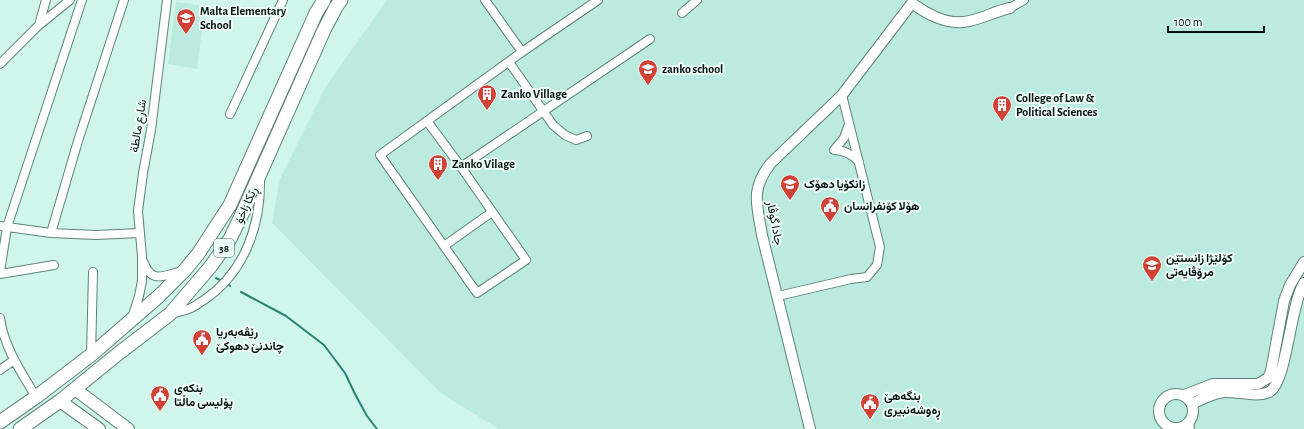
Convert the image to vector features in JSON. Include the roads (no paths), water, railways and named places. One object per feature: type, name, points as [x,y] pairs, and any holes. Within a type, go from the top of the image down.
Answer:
[{"type":"highway","name":"ڕێکا زاخۆ","points":[[0,422],[36,397],[91,355],[159,296],[184,271],[210,237],[230,205],[316,13],[324,0]]},
{"type":"highway","name":"ڕێکا زاخۆ","points":[[20,429],[60,401],[170,314],[190,292],[219,255],[230,239],[244,212],[324,30],[341,0]]},
{"type":"highway","points":[[230,205],[244,212]]},
{"type":"main road","points":[[75,389],[128,429]]},
{"type":"main road","points":[[73,410],[73,404],[76,398],[82,396],[86,397]]},
{"type":"main road","points":[[60,401],[99,429]]},
{"type":"street","points":[[38,26],[46,0]]},
{"type":"street","points":[[0,64],[38,26],[70,0]]},
{"type":"street","points":[[54,265],[0,273],[3,227],[82,0]]},
{"type":"street","points":[[51,233],[78,142],[124,0]]},
{"type":"street","name":"شارع مالطة","points":[[132,320],[141,288],[142,256],[138,211],[151,130],[167,0]]},
{"type":"street","points":[[230,114],[283,0]]},
{"type":"street","points":[[485,0],[522,52]]},
{"type":"street","points":[[427,120],[461,166],[526,260],[477,293],[380,155],[427,120],[522,52],[598,0]]},
{"type":"street","points":[[682,13],[697,0]]},
{"type":"street","name":"جادا گوڤار","points":[[810,429],[762,234],[756,204],[758,184],[771,163],[842,95],[913,2],[920,9],[942,19],[952,22],[963,22],[1024,0]]},
{"type":"street","points":[[461,166],[650,39]]},
{"type":"street","points":[[509,62],[553,125],[565,135],[576,140],[587,136]]},
{"type":"street","points":[[778,299],[778,296],[851,279],[866,277],[877,264],[880,247],[860,162],[842,95]]},
{"type":"street","points":[[849,124],[844,138],[834,150],[846,152],[860,162]]},
{"type":"street","points":[[170,314],[192,308],[217,291],[231,276],[248,246],[259,210],[260,173]]},
{"type":"street","points":[[444,246],[492,212]]},
{"type":"street","points":[[3,227],[51,233],[96,235],[139,233]]},
{"type":"street","name":"شارع مالطة","points":[[142,256],[147,270],[153,276],[160,277],[184,271]]},
{"type":"street","points":[[1184,395],[1188,397],[1192,404],[1193,414],[1189,426],[1172,427],[1159,412],[1161,402],[1164,398],[1174,394],[1184,395],[1213,384],[1258,384],[1268,378],[1271,371],[1284,302],[1290,285],[1304,262]]},
{"type":"street","points":[[91,355],[93,272]]},
{"type":"street","points":[[1192,404],[1213,394],[1223,392],[1260,394],[1275,388],[1284,361],[1295,303],[1304,283]]},
{"type":"street","points":[[0,318],[1,325],[14,360],[36,397]]},
{"type":"street","points":[[0,370],[14,360]]},
{"type":"waterway","points":[[216,278],[222,281]]},
{"type":"waterway","points":[[241,292],[286,316],[324,345],[345,373],[367,416],[377,429]]},
{"type":"place","name":"Malta Elementary School","points":[[186,35]]},
{"type":"place","name":"zanko school","points":[[648,86]]},
{"type":"place","name":"Zanko Village","points":[[487,111]]},
{"type":"place","name":"College of Law & Political Sciences","points":[[1002,122]]},
{"type":"place","name":"Zanko Vilage","points":[[438,181]]},
{"type":"place","name":"زانکۆیا دهۆک","points":[[790,201]]},
{"type":"place","name":"هۆلا كۆنفرانسان","points":[[830,223]]},
{"type":"place","name":"كۆلێژا زانستێن مرۆڤایەتی","points":[[1152,282]]},
{"type":"place","name":"رێڤەبەریا چاندنێ دهوکێ","points":[[202,356]]},
{"type":"place","name":"بنکەی پۆلیسی ماڵتا","points":[[160,412]]},
{"type":"place","name":"بنگه‌هێ ڕه‌وشه‌نبیرى","points":[[870,420]]}]
